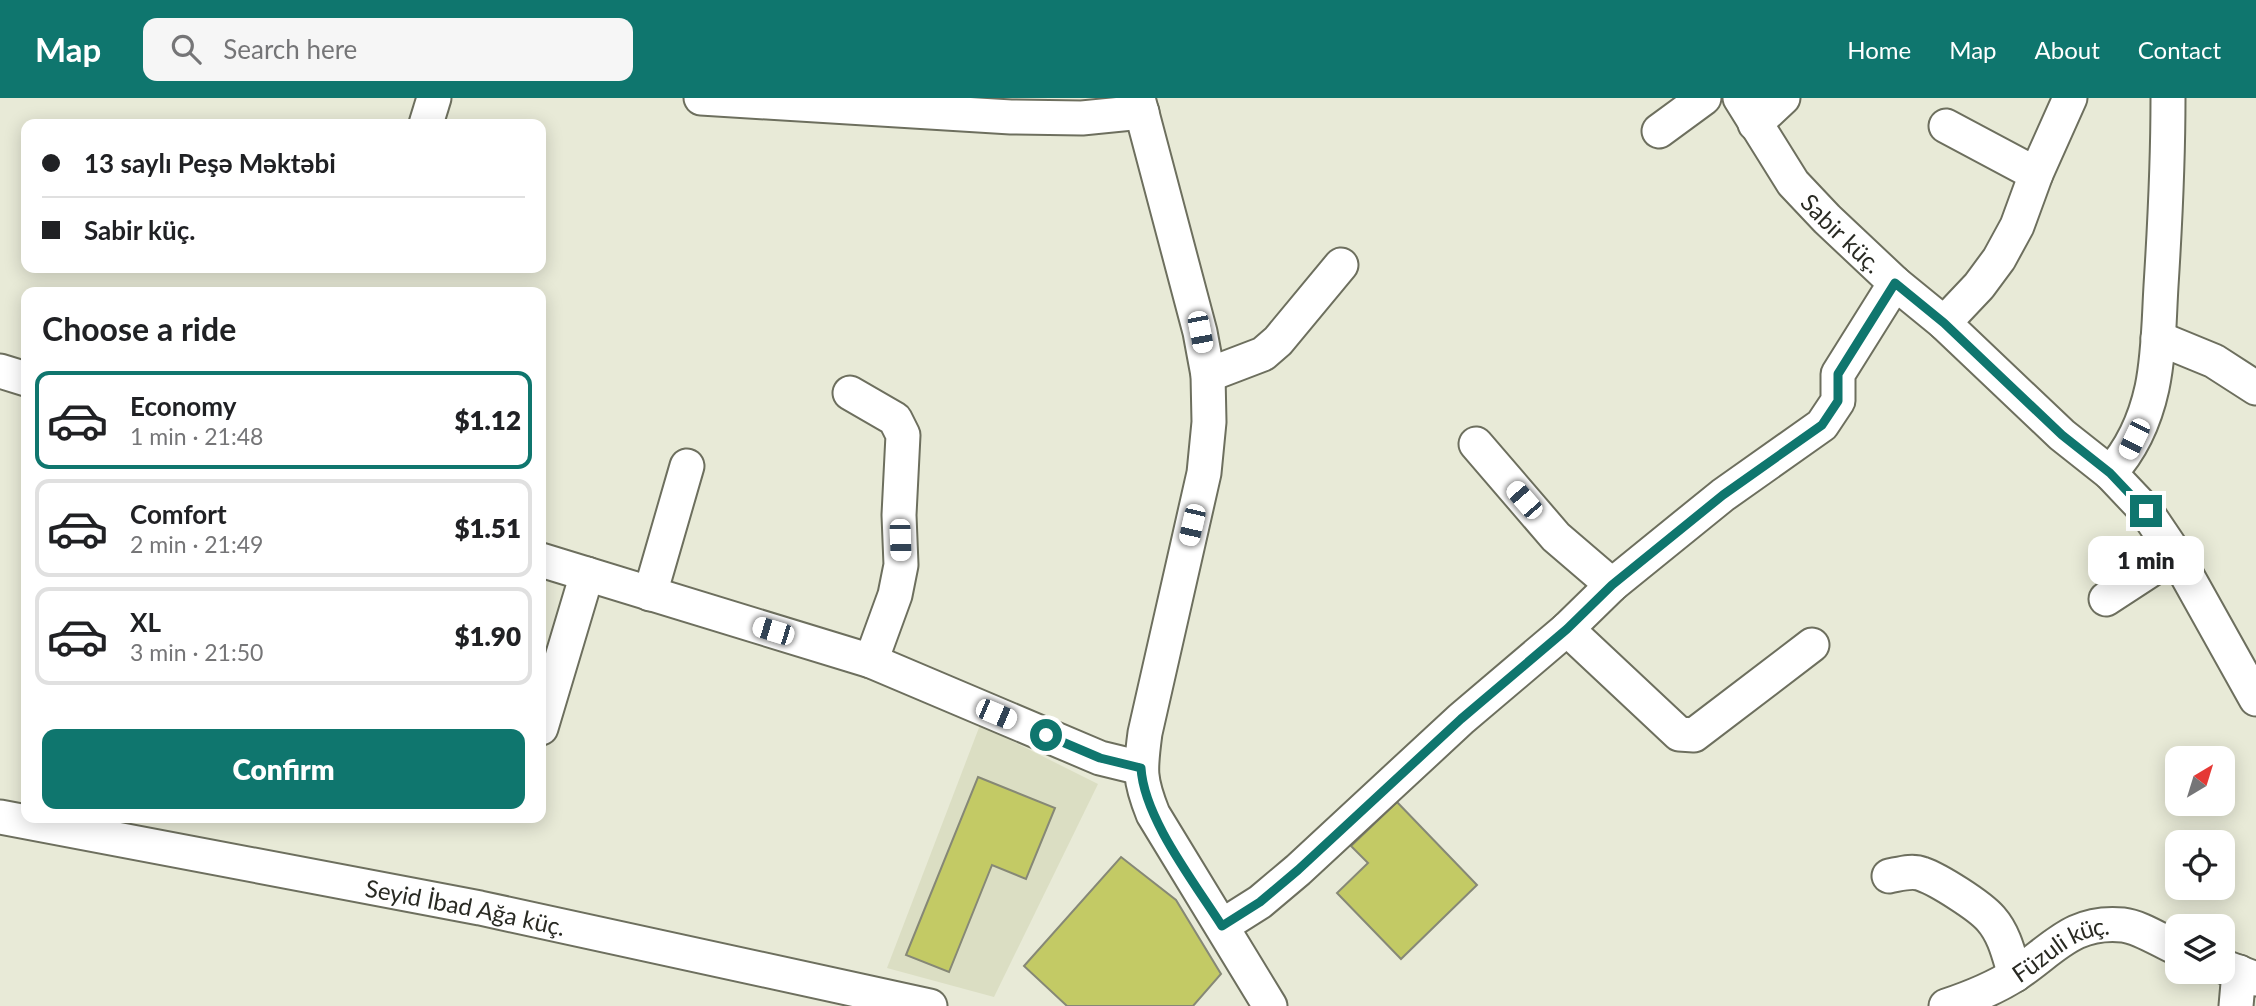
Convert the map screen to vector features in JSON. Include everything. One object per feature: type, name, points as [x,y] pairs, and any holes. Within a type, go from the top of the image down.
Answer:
[{"type":"street","points":[[428,119],[434,98]]},
{"type":"street","points":[[701,98],[1011,117],[1082,118],[1140,105],[1200,332],[1208,375],[1209,422],[1204,473],[1145,733],[1142,787],[1153,814],[1270,1006]]},
{"type":"street","points":[[1659,131],[1704,98]]},
{"type":"street","points":[[1747,111],[1783,98]]},
{"type":"street","points":[[1944,323],[1979,286],[1999,259],[2017,226],[2036,174],[2070,98]]},
{"type":"street","points":[[2110,473],[2127,454],[2141,424],[2152,387],[2158,338],[2168,174],[2168,98]]},
{"type":"street","name":"Sabir küç.","points":[[1747,111],[1793,183],[1827,219],[1895,283],[1944,323],[2062,435],[2110,473],[2146,511],[2175,554],[2256,699]]},
{"type":"street","points":[[1946,127],[2036,174]]},
{"type":"street","points":[[1208,375],[1263,354],[1278,341],[1341,265]]},
{"type":"street","points":[[1222,926],[1260,902],[1298,870],[1452,728],[1567,629],[1612,585],[1723,495],[1822,425],[1838,401],[1838,374],[1895,283]]},
{"type":"street","points":[[2158,338],[2214,361],[2256,388]]},
{"type":"street","points":[[0,371],[21,377]]},
{"type":"street","points":[[850,393],[895,419],[903,435],[899,515],[901,565],[895,595],[870,661]]},
{"type":"street","points":[[1476,444],[1556,537],[1612,585]]},
{"type":"street","points":[[650,594],[687,466]]},
{"type":"street","points":[[2106,599],[2175,554]]},
{"type":"street","points":[[546,562],[870,661],[1100,758],[1141,768]]},
{"type":"street","points":[[546,711],[587,574]]},
{"type":"street","points":[[1567,629],[1679,734],[1694,735],[1812,645]]},
{"type":"street","name":"Seyid İbad Ağa küç.","points":[[0,817],[21,819]]},
{"type":"street","name":"Seyid İbad Ağa küç.","points":[[65,823],[109,827],[930,1006]]},
{"type":"street","points":[[1889,876],[1908,872],[1922,874],[1973,904],[1992,920],[2005,941],[2015,975]]},
{"type":"street","name":"Füzuli küç.","points":[[1946,1006],[1982,994],[2015,975],[2078,930],[2095,925],[2126,925],[2165,943]]},
{"type":"street","points":[[2236,1006],[2239,972]]},
{"type":"shaded area","points":[[980,725],[1098,784],[994,997],[887,968]]},
{"type":"building","points":[[978,777],[1055,808],[1026,879],[992,865],[949,972],[906,955]]},
{"type":"building","points":[[1397,802],[1477,885],[1401,959],[1337,893],[1368,863],[1351,846]]},
{"type":"building","points":[[1121,857],[1176,900],[1221,974],[1193,1006],[1067,1006],[1024,966]]},
{"type":"route","points":[[1046,735],[1100,758],[1141,768],[1142,787],[1153,814],[1222,926],[1260,902],[1298,870],[1393,780],[1567,629],[1612,585],[1723,495],[1822,425],[1838,401],[1838,374],[1895,283],[1944,323],[2062,435],[2110,473],[2146,511]]}]
